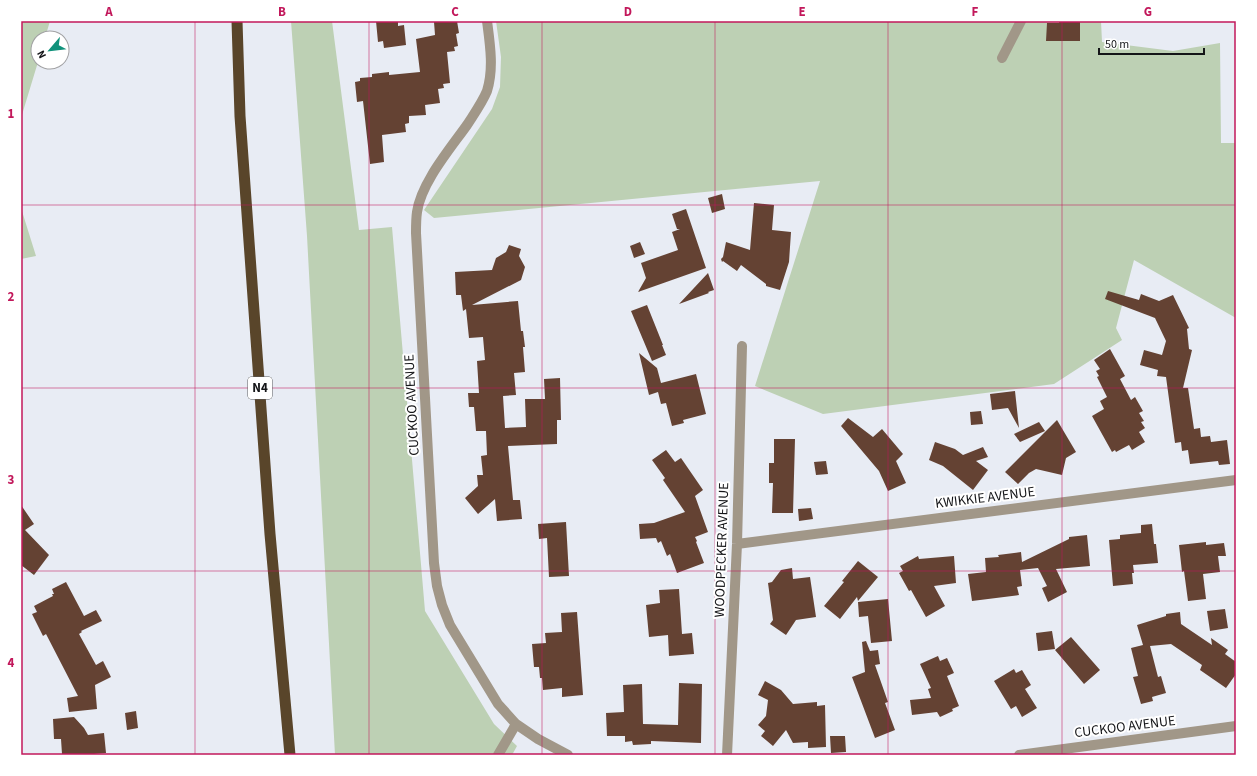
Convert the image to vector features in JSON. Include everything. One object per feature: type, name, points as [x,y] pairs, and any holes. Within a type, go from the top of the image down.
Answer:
[{"type":"highway","name":"N4","points":[[237,21],[241,124],[271,542],[290,755]]},
{"type":"street","name":"CUCKOO AVENUE","points":[[487,21],[491,52],[490,74],[487,90],[482,101],[433,173],[422,192],[417,210],[416,233],[434,563],[437,586],[442,605],[450,625],[498,704],[516,724],[538,739],[568,755]]},
{"type":"street","points":[[1002,58],[1022,21]]},
{"type":"street","name":"WOODPECKER AVENUE","points":[[727,755],[737,544],[742,346]]},
{"type":"street","name":"KWIKKIE AVENUE","points":[[737,544],[1236,480]]},
{"type":"street","points":[[498,755],[516,724]]},
{"type":"street","name":"CUCKOO AVENUE","points":[[1019,755],[1070,752],[1236,726]]},
{"type":"green space","points":[[21,21],[50,21],[47,30],[30,30],[30,70],[36,70],[21,118]]},
{"type":"green space","points":[[291,21],[332,21],[359,230],[392,227],[425,611],[494,724],[517,746],[512,755],[335,755],[307,236]]},
{"type":"green space","points":[[496,21],[1101,21],[1102,42],[1173,51],[1220,43],[1221,143],[1236,143],[1236,318],[1134,260],[1116,328],[1122,340],[1054,384],[823,414],[755,386],[820,181],[434,218],[424,210],[492,109],[500,87],[501,57]]},
{"type":"green space","points":[[21,208],[36,256],[21,259]]},
{"type":"building","points":[[376,21],[398,21],[398,26],[404,25],[406,45],[384,48],[383,41],[378,42]]},
{"type":"building","points":[[457,21],[459,33],[456,34],[458,46],[454,47],[455,51],[447,52],[450,83],[443,84],[444,88],[438,89],[440,103],[425,105],[426,115],[409,116],[409,123],[405,124],[406,132],[382,135],[384,162],[370,164],[363,101],[357,102],[355,82],[360,81],[360,78],[372,77],[372,74],[389,72],[389,75],[420,72],[416,39],[435,35],[434,22]]},
{"type":"building","points":[[1059,21],[1080,21],[1080,41],[1046,41],[1047,23],[1059,23]]},
{"type":"building","points":[[722,194],[725,209],[712,213],[708,198]]},
{"type":"building","points":[[754,203],[774,205],[772,230],[791,232],[789,262],[780,290],[766,286],[766,284],[741,265],[737,271],[723,261],[722,262],[721,259],[723,257],[726,242],[750,250]]},
{"type":"building","points":[[686,209],[706,268],[638,292],[646,278],[641,263],[678,250],[672,232],[680,229],[677,229],[672,214]]},
{"type":"building","points":[[640,242],[645,254],[634,258],[630,246]]},
{"type":"building","points":[[509,245],[521,249],[519,256],[525,267],[521,280],[472,305],[518,301],[521,331],[523,331],[525,347],[523,347],[525,372],[514,373],[516,395],[503,396],[505,428],[526,427],[525,399],[545,399],[544,379],[560,378],[561,420],[557,420],[557,444],[508,446],[513,500],[520,500],[522,519],[497,521],[495,499],[478,514],[465,498],[478,486],[477,475],[483,475],[481,456],[487,455],[486,431],[476,431],[474,407],[469,407],[468,393],[479,393],[477,361],[485,360],[483,337],[469,338],[466,309],[463,311],[461,295],[456,295],[455,272],[492,270],[496,258],[506,252]]},
{"type":"building","points":[[708,273],[714,290],[679,304]]},
{"type":"building","points":[[1108,291],[1139,300],[1141,294],[1159,301],[1173,295],[1189,328],[1187,329],[1189,349],[1192,350],[1183,388],[1188,388],[1194,429],[1200,428],[1201,437],[1210,436],[1211,442],[1227,440],[1230,464],[1219,465],[1218,461],[1190,464],[1188,450],[1182,451],[1181,442],[1175,443],[1166,377],[1157,376],[1158,370],[1140,365],[1144,350],[1162,355],[1166,341],[1155,318],[1105,299]]},
{"type":"building","points":[[647,305],[666,355],[652,361],[631,311]]},
{"type":"building","points":[[1110,349],[1125,376],[1120,379],[1131,400],[1135,397],[1143,411],[1139,413],[1144,421],[1141,422],[1145,428],[1139,432],[1145,442],[1132,450],[1129,445],[1116,452],[1115,450],[1112,452],[1092,416],[1104,409],[1100,401],[1107,397],[1097,377],[1099,376],[1096,371],[1100,369],[1094,360]]},
{"type":"building","points":[[639,353],[657,368],[661,383],[696,374],[706,414],[683,420],[684,423],[672,426],[666,403],[661,404],[658,392],[649,395]]},
{"type":"building","points":[[1015,391],[1019,428],[1008,408],[992,410],[990,394]]},
{"type":"building","points":[[981,411],[983,424],[971,425],[970,412]]},
{"type":"building","points":[[848,418],[873,437],[882,429],[903,454],[896,461],[906,483],[888,491],[879,471],[841,426]]},
{"type":"building","points":[[1057,420],[1076,452],[1066,458],[1062,475],[1036,469],[1029,473],[1018,484],[1005,472]]},
{"type":"building","points":[[1039,422],[1045,431],[1020,442],[1014,434]]},
{"type":"building","points":[[774,439],[795,439],[793,513],[772,513],[773,483],[769,483],[769,463],[774,463]]},
{"type":"building","points":[[935,442],[955,449],[963,455],[983,447],[988,457],[976,461],[988,470],[973,490],[943,466],[929,460]]},
{"type":"building","points":[[666,450],[675,462],[681,458],[703,490],[695,496],[708,532],[695,537],[704,563],[677,573],[670,554],[667,556],[661,541],[658,543],[656,538],[640,539],[639,524],[654,523],[685,512],[663,480],[665,478],[652,460]]},
{"type":"building","points":[[826,461],[828,474],[816,475],[814,462]]},
{"type":"building","points":[[21,505],[34,524],[25,530],[49,555],[34,575],[21,565]]},
{"type":"building","points":[[811,508],[813,519],[799,521],[798,509]]},
{"type":"building","points":[[566,522],[569,576],[549,577],[547,538],[539,539],[538,524]]},
{"type":"building","points":[[1152,524],[1158,563],[1133,565],[1133,584],[1113,586],[1109,540],[1120,539],[1120,535],[1141,533],[1141,525]]},
{"type":"building","points":[[1087,535],[1090,566],[1056,569],[1067,592],[1048,602],[1042,588],[1047,586],[1038,568],[1020,570],[1022,586],[1017,587],[1019,595],[972,601],[968,574],[986,572],[985,558],[999,557],[998,555],[1021,552],[1022,562],[1069,539],[1069,537]]},
{"type":"building","points":[[1206,542],[1206,545],[1224,543],[1226,556],[1218,556],[1220,572],[1203,574],[1206,599],[1188,601],[1184,571],[1182,572],[1179,545]]},
{"type":"building","points":[[918,556],[919,559],[954,556],[956,583],[934,586],[945,606],[926,617],[911,590],[909,591],[899,573],[903,571],[900,566]]},
{"type":"building","points":[[858,561],[878,577],[858,601],[857,597],[840,619],[824,606],[844,582],[842,581]]},
{"type":"building","points":[[792,568],[793,579],[810,577],[816,617],[796,620],[786,635],[770,624],[773,620],[768,583],[772,582],[781,570]]},
{"type":"building","points":[[66,582],[84,616],[96,610],[102,621],[81,631],[82,632],[79,634],[96,665],[103,661],[111,677],[95,685],[97,709],[69,712],[67,698],[78,696],[46,634],[43,636],[32,614],[37,612],[34,606],[53,596],[52,594],[54,594],[52,589]]},
{"type":"building","points":[[679,589],[682,634],[692,633],[694,654],[669,656],[668,635],[649,637],[646,605],[660,603],[659,590]]},
{"type":"building","points":[[888,599],[892,641],[871,643],[868,616],[859,617],[858,602]]},
{"type":"building","points":[[1225,609],[1228,628],[1210,631],[1207,611]]},
{"type":"building","points":[[577,612],[583,695],[562,697],[562,688],[543,690],[539,667],[534,667],[532,644],[546,643],[545,633],[562,632],[561,613]]},
{"type":"building","points":[[1180,612],[1181,624],[1212,645],[1211,638],[1228,650],[1225,654],[1236,662],[1236,674],[1226,688],[1200,670],[1202,665],[1171,644],[1150,646],[1158,677],[1161,676],[1166,693],[1152,697],[1153,701],[1141,704],[1133,677],[1138,676],[1131,648],[1143,645],[1137,625],[1166,616],[1166,614]]},
{"type":"building","points":[[1052,631],[1055,649],[1038,651],[1036,633]]},
{"type":"building","points":[[1071,637],[1100,670],[1084,684],[1055,650]]},
{"type":"building","points":[[866,641],[870,651],[878,650],[880,664],[875,665],[888,702],[885,703],[895,730],[875,738],[852,677],[865,672],[862,642]]},
{"type":"building","points":[[938,656],[940,661],[947,658],[954,673],[947,676],[959,706],[952,709],[953,711],[940,717],[937,712],[912,715],[910,700],[931,698],[928,689],[931,688],[920,664]]},
{"type":"building","points":[[1014,669],[1016,673],[1022,670],[1031,685],[1025,689],[1037,708],[1022,717],[1016,706],[1011,709],[994,681]]},
{"type":"building","points":[[765,681],[781,690],[793,704],[817,702],[817,706],[825,705],[826,747],[808,748],[808,742],[793,743],[786,730],[773,746],[761,736],[765,731],[758,725],[766,716],[768,700],[758,695]]},
{"type":"building","points":[[679,683],[702,684],[701,743],[651,741],[651,744],[633,745],[632,741],[625,742],[625,736],[607,736],[606,713],[624,712],[623,685],[642,684],[643,724],[678,725]]},
{"type":"building","points":[[136,711],[138,728],[127,730],[125,713]]},
{"type":"building","points":[[74,717],[88,735],[104,733],[106,753],[82,755],[62,754],[61,739],[54,739],[53,719]]},
{"type":"building","points":[[830,736],[845,736],[846,752],[831,753]]}]
